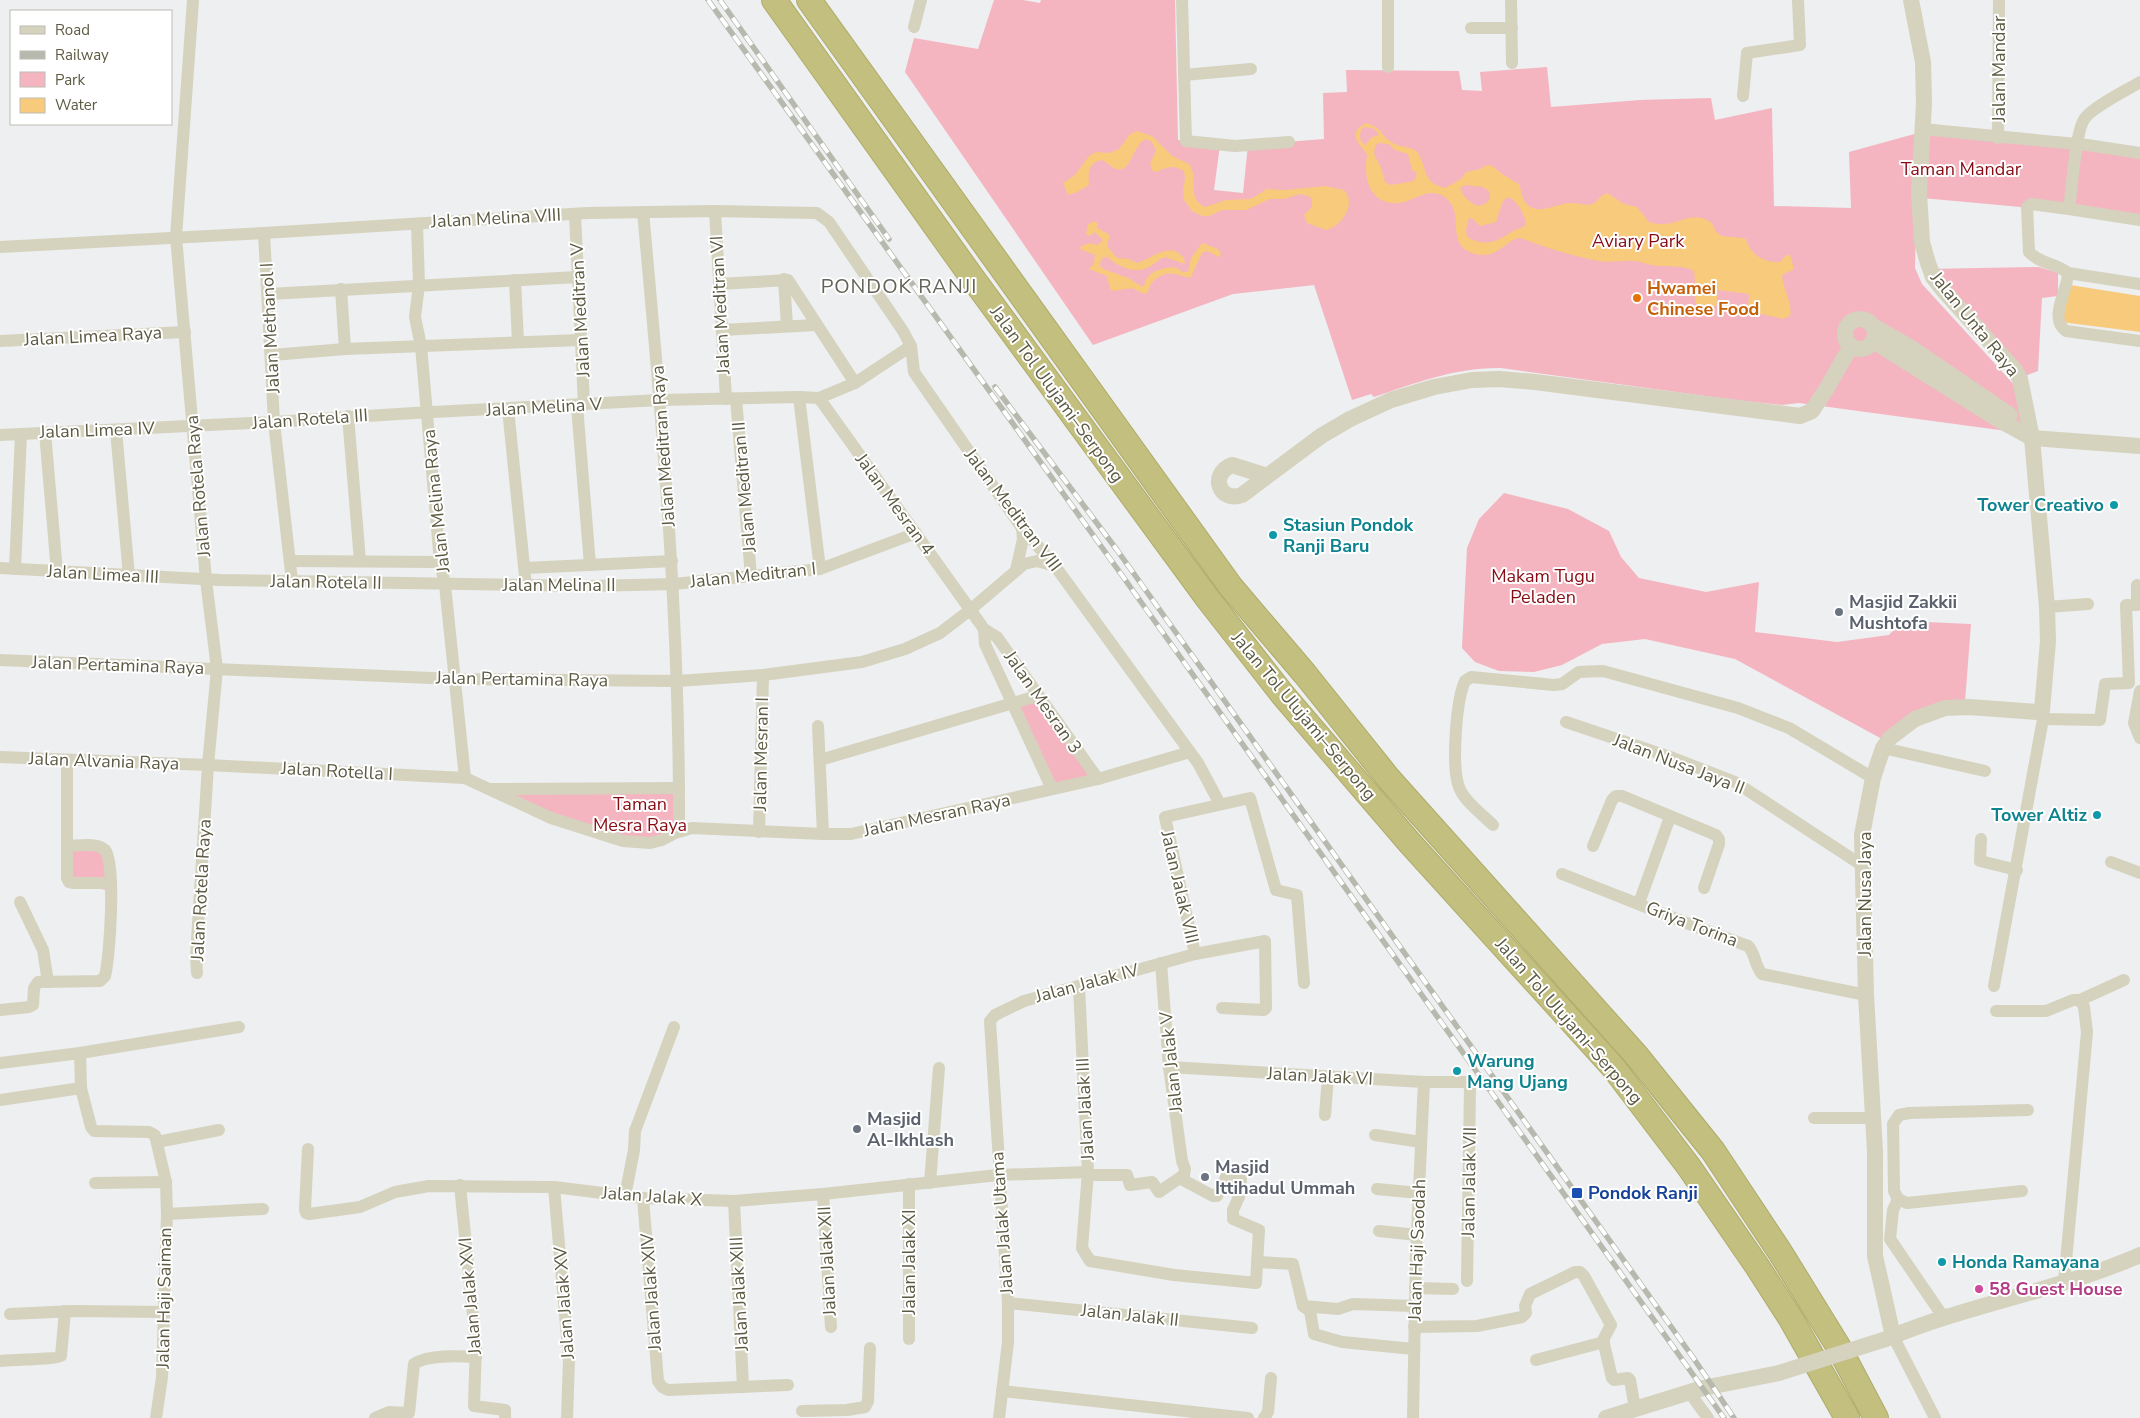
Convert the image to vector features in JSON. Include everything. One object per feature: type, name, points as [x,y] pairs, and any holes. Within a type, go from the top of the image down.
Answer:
[{"type":"highway","name":"Jalan Tol Ulujami–Serpong","points":[[774,0],[971,276],[1208,599],[1271,680],[1409,842],[1614,1067],[1690,1167],[1781,1304],[1847,1418]]},
{"type":"highway","name":"Jalan Tol Ulujami–Serpong","points":[[809,0],[1231,587],[1305,674],[1390,779],[1636,1055],[1713,1151],[1780,1252],[1838,1346],[1876,1418]]},
{"type":"street","name":"Jalan Rotela Raya","points":[[193,0],[176,237],[206,580],[217,669],[208,765],[197,973]]},
{"type":"street","points":[[914,27],[921,0]]},
{"type":"street","points":[[1182,0],[1186,141],[1235,146],[1290,142]]},
{"type":"street","points":[[1388,0],[1388,67]]},
{"type":"street","points":[[1511,0],[1512,63]]},
{"type":"street","points":[[1743,96],[1747,53],[1800,45],[1798,0]]},
{"type":"street","name":"Jalan Unta Raya","points":[[1911,0],[1923,62],[1924,104],[1919,207],[1922,242],[1933,277],[2015,370],[2020,379],[2032,438]]},
{"type":"street","name":"Jalan Mandar","points":[[1998,138],[1999,0]]},
{"type":"street","points":[[1471,28],[1512,28]]},
{"type":"street","points":[[1184,75],[1251,70]]},
{"type":"street","points":[[2069,210],[2078,144],[2084,118],[2140,82]]},
{"type":"street","points":[[1922,130],[2078,144],[2140,153]]},
{"type":"street","points":[[2140,220],[2031,204],[2027,207],[2029,252],[2035,259],[2063,269],[2068,273],[2140,284]]},
{"type":"street","name":"Jalan Melina VIII","points":[[0,247],[575,214],[715,211],[817,213]]},
{"type":"street","name":"Jalan Meditran VI","points":[[715,211],[722,330],[731,399]]},
{"type":"street","name":"Jalan Meditran Raya","points":[[644,212],[674,584],[678,681]]},
{"type":"street","name":"Jalan Meditran VIII","points":[[817,213],[830,222],[911,346],[914,372],[1022,528],[1055,566],[1190,752],[1206,775],[1220,804]]},
{"type":"street","name":"Jalan Meditran V","points":[[575,214],[581,340],[581,406],[590,565]]},
{"type":"street","name":"Jalan Melina Raya","points":[[417,224],[420,285],[415,317],[421,346],[440,562],[445,584],[465,778]]},
{"type":"street","name":"Jalan Methanol I","points":[[264,233],[269,294],[274,422],[292,581]]},
{"type":"street","points":[[2068,273],[2058,320],[2061,328],[2066,331],[2140,341]]},
{"type":"street","points":[[269,294],[578,276]]},
{"type":"street","points":[[784,279],[787,326]]},
{"type":"street","points":[[719,284],[784,279],[792,285],[816,325],[856,383]]},
{"type":"street","points":[[515,280],[518,342]]},
{"type":"street","points":[[342,289],[345,349]]},
{"type":"street","points":[[1860,319],[1870,322],[1873,334],[1866,348],[1861,349],[1851,346],[1846,337],[1847,327],[1860,319]]},
{"type":"street","points":[[722,330],[816,325]]},
{"type":"street","name":"Jalan Limea Raya","points":[[0,341],[185,332]]},
{"type":"street","points":[[1873,334],[1913,349],[2008,413],[2032,438],[2047,607],[2048,641],[2043,714],[2017,870],[1994,986]]},
{"type":"street","points":[[272,354],[345,349],[581,340]]},
{"type":"street","points":[[819,398],[856,383],[911,346]]},
{"type":"street","points":[[1267,476],[1237,465],[1226,467],[1218,481],[1226,495],[1237,497],[1267,476],[1321,436],[1350,419],[1391,400],[1434,387],[1472,380],[1499,379],[1535,382],[1800,416],[1812,411],[1851,346]]},
{"type":"street","points":[[799,397],[820,569]]},
{"type":"street","name":"Jalan Melina V","points":[[427,412],[581,406],[660,400],[819,398]]},
{"type":"street","name":"Jalan Mesran 4","points":[[819,398],[970,610]]},
{"type":"street","name":"Jalan Meditran II","points":[[731,399],[751,576]]},
{"type":"street","points":[[508,409],[526,586]]},
{"type":"street","name":"Jalan Rotela III","points":[[193,426],[427,412]]},
{"type":"street","points":[[348,416],[360,562]]},
{"type":"street","name":"Jalan Limea IV","points":[[0,435],[193,426]]},
{"type":"street","points":[[116,430],[129,576]]},
{"type":"street","points":[[46,432],[57,572]]},
{"type":"street","points":[[15,569],[21,434]]},
{"type":"street","points":[[2032,438],[2140,446]]},
{"type":"street","points":[[1242,467],[1250,481],[1246,491]]},
{"type":"street","points":[[1016,570],[1023,539],[1022,528]]},
{"type":"street","name":"Jalan Meditran I","points":[[674,584],[820,569],[916,533]]},
{"type":"street","points":[[290,561],[440,562]]},
{"type":"street","name":"Jalan Melina II","points":[[524,568],[672,561]]},
{"type":"street","name":"Jalan Pertamina Raya","points":[[0,660],[455,679],[678,681],[763,675],[862,662],[904,649],[940,633],[1024,564],[1037,561],[1055,566]]},
{"type":"street","points":[[631,562],[632,585]]},
{"type":"street","name":"Jalan Limea III","points":[[0,568],[206,580]]},
{"type":"street","name":"Jalan Rotela II","points":[[206,580],[445,584]]},
{"type":"street","name":"Jalan Melina II","points":[[445,584],[526,586],[674,584]]},
{"type":"street","points":[[2043,714],[2100,720],[2106,684],[2129,683],[2126,605],[2137,605],[2137,585]]},
{"type":"street","points":[[2047,607],[2088,604]]},
{"type":"street","name":"Jalan Mesran 3","points":[[970,610],[984,629],[997,636],[1037,696],[1098,779]]},
{"type":"street","name":"Jalan Mesran 3","points":[[984,629],[985,644],[1052,789]]},
{"type":"street","points":[[1494,825],[1469,801],[1458,785],[1456,759],[1459,701],[1465,680],[1471,677],[1554,685],[1562,684],[1579,672],[1603,671],[1738,708],[1789,728],[1873,778]]},
{"type":"street","name":"Jalan Mesran I","points":[[759,832],[763,675]]},
{"type":"street","points":[[678,681],[679,831]]},
{"type":"street","points":[[2140,692],[2134,723],[2140,738]]},
{"type":"street","points":[[820,760],[1037,696]]},
{"type":"street","name":"Jalan Nusa Jaya","points":[[1890,1337],[1874,1256],[1875,1151],[1866,995],[1862,866],[1862,835],[1873,778],[1884,748],[1890,738],[1915,719],[1945,708],[1968,707],[2043,714]]},
{"type":"street","name":"Jalan Nusa Jaya II","points":[[1566,722],[1673,758],[1735,782],[1862,866]]},
{"type":"street","points":[[818,726],[823,834]]},
{"type":"street","points":[[1884,748],[1985,771]]},
{"type":"street","name":"Jalan Mesran Raya","points":[[465,778],[561,822],[623,841],[650,843],[662,840],[679,831],[692,828],[851,834],[1098,779],[1190,752]]},
{"type":"street","name":"Jalan Alvania Raya","points":[[0,757],[208,765]]},
{"type":"street","points":[[67,760],[67,878],[69,882],[111,883]]},
{"type":"street","name":"Jalan Rotella I","points":[[208,765],[465,778]]},
{"type":"street","points":[[488,789],[679,788]]},
{"type":"street","points":[[1593,846],[1612,800],[1616,796],[1622,796],[1716,835],[1719,840],[1704,888]]},
{"type":"street","points":[[1220,804],[1252,799],[1276,890],[1297,895],[1304,983]]},
{"type":"street","name":"Jalan Jalak VIII","points":[[1196,954],[1165,817],[1220,804]]},
{"type":"street","points":[[1638,903],[1670,817]]},
{"type":"street","points":[[1981,840],[1980,861],[2017,870]]},
{"type":"street","points":[[0,1010],[30,1007],[33,1005],[34,988],[38,982],[100,981],[106,976],[111,883],[109,861],[103,848],[67,846]]},
{"type":"street","points":[[2111,862],[2140,873]]},
{"type":"street","name":"Griya Torina","points":[[1562,874],[1638,903],[1691,926],[1748,946],[1752,950],[1756,968],[1762,974],[1866,995]]},
{"type":"street","points":[[20,902],[43,950],[48,982]]},
{"type":"street","name":"Jalan Jalak IV","points":[[990,1028],[990,1021],[995,1015],[1024,1001],[1196,954],[1266,942],[1266,1008],[1264,1010],[1222,1008]]},
{"type":"street","name":"Jalan Jalak V","points":[[1161,963],[1169,1067],[1182,1161],[1185,1169],[1184,1175]]},
{"type":"street","points":[[1996,1011],[2046,1011],[2073,1000],[2080,1000],[2124,980]]},
{"type":"street","name":"Jalan Jalak III","points":[[998,1176],[1088,1174],[1079,986]]},
{"type":"street","points":[[2064,1283],[2087,1032],[2084,1006],[2080,1000]]},
{"type":"street","points":[[0,1063],[80,1053],[239,1027]]},
{"type":"street","points":[[625,1196],[636,1131],[674,1027]]},
{"type":"street","name":"Jalan Jalak Utama","points":[[990,1028],[998,1176],[1008,1303],[1008,1342],[999,1418]]},
{"type":"street","points":[[80,1053],[81,1088],[91,1127],[94,1131],[149,1132],[155,1135],[166,1182],[166,1214]]},
{"type":"street","name":"Jalan Jalak VI","points":[[1169,1067],[1424,1082],[1464,1081],[1469,1084]]},
{"type":"street","points":[[930,1183],[939,1068]]},
{"type":"street","points":[[1325,1115],[1328,1077]]},
{"type":"street","name":"Jalan Haji Saodah","points":[[1413,1418],[1415,1288],[1424,1082]]},
{"type":"street","name":"Jalan Jalak VII","points":[[1467,1281],[1469,1084]]},
{"type":"street","points":[[0,1100],[81,1088]]},
{"type":"street","points":[[2022,1191],[1907,1203],[1898,1199],[1894,1191],[1893,1124],[1899,1115],[1909,1113],[2028,1110]]},
{"type":"street","points":[[1814,1118],[1873,1118]]},
{"type":"street","points":[[157,1142],[219,1130]]},
{"type":"street","points":[[1375,1135],[1421,1142]]},
{"type":"street","name":"Jalan Jalak X","points":[[308,1149],[305,1209],[309,1214],[360,1207],[395,1192],[410,1188],[460,1185],[554,1188],[644,1198],[734,1200],[823,1194],[998,1176]]},
{"type":"street","points":[[1088,1174],[1127,1175],[1130,1185],[1152,1182],[1159,1192],[1184,1175],[1183,1180],[1185,1182],[1213,1196],[1217,1196],[1227,1175],[1241,1180],[1239,1198],[1233,1210],[1233,1219],[1259,1230],[1256,1283],[1174,1275],[1090,1261],[1082,1248],[1088,1174]]},
{"type":"street","points":[[95,1183],[166,1182]]},
{"type":"street","name":"Jalan Jalak XI","points":[[909,1184],[909,1339]]},
{"type":"street","name":"Jalan Jalak XVI","points":[[460,1185],[476,1345],[474,1406],[505,1410],[504,1418]]},
{"type":"street","name":"Jalan Jalak XV","points":[[554,1188],[569,1360],[567,1418]]},
{"type":"street","points":[[1377,1189],[1419,1193]]},
{"type":"street","name":"Jalan Jalak XII","points":[[823,1194],[831,1328]]},
{"type":"street","name":"Jalan Jalak XIV","points":[[644,1198],[658,1381],[660,1385],[668,1390],[743,1387]]},
{"type":"street","points":[[1898,1199],[1893,1210],[1890,1239],[1944,1318]]},
{"type":"street","name":"Jalan Jalak XIII","points":[[734,1200],[743,1387]]},
{"type":"street","name":"Jalan Haji Saiman","points":[[158,1418],[162,1377],[166,1214],[263,1209]]},
{"type":"street","points":[[1379,1231],[1417,1235]]},
{"type":"street","points":[[1606,1418],[1689,1392],[1779,1373],[1944,1318],[2064,1283],[2140,1255]]},
{"type":"street","points":[[1257,1262],[1293,1264],[1303,1306],[1310,1311],[1314,1334],[1342,1342],[1414,1349]]},
{"type":"street","points":[[1414,1327],[1478,1326],[1522,1317],[1526,1313],[1525,1306],[1530,1294],[1575,1272],[1580,1272],[1611,1325],[1604,1342],[1613,1380],[1628,1378],[1630,1380],[1634,1408]]},
{"type":"street","points":[[1415,1288],[1453,1289]]},
{"type":"street","name":"Jalan Jalak II","points":[[1008,1303],[1252,1328]]},
{"type":"street","points":[[1303,1306],[1338,1308],[1353,1304],[1415,1306]]},
{"type":"street","points":[[10,1314],[65,1311],[164,1312]]},
{"type":"street","points":[[0,1361],[33,1358],[58,1359],[61,1356],[65,1311]]},
{"type":"street","points":[[1890,1337],[1935,1418]]},
{"type":"street","points":[[1536,1360],[1604,1342]]},
{"type":"street","points":[[802,1411],[847,1414],[865,1407],[867,1405],[870,1348]]},
{"type":"street","points":[[375,1418],[389,1412],[409,1413],[414,1364],[419,1360],[445,1357],[476,1357]]},
{"type":"street","points":[[1264,1418],[1268,1412],[1271,1378]]},
{"type":"street","points":[[743,1387],[788,1385]]},
{"type":"street","points":[[1002,1391],[1248,1418]]},
{"type":"street","points":[[1689,1392],[1708,1418]]},
{"type":"green space","name":"Aviary Park","points":[[994,0],[1023,0],[1040,3],[1041,0],[1175,0],[1178,140],[1220,145],[1214,190],[1243,193],[1248,145],[1324,139],[1323,93],[1347,92],[1346,70],[1459,71],[1462,90],[1482,91],[1480,72],[1547,67],[1551,107],[1640,100],[1711,98],[1715,120],[1772,108],[1774,206],[1851,208],[1849,152],[1918,133],[1915,268],[1922,284],[2018,389],[2029,434],[1799,403],[1782,405],[1735,400],[1501,368],[1485,368],[1452,373],[1374,397],[1371,394],[1352,400],[1314,285],[1233,294],[1093,345],[905,72],[914,38],[978,49]]},
{"type":"green space","name":"Taman Mandar","points":[[1919,132],[2075,149],[2065,211],[1922,198]]},
{"type":"green space","name":"Taman Mandar","points":[[2076,148],[2140,157],[2140,221],[2067,212]]},
{"type":"green space","points":[[2039,267],[2058,273],[2058,296],[2042,298],[2038,371],[2022,377],[1925,269]]},
{"type":"green space","name":"Makam Tugu Peladen","points":[[1504,493],[1568,509],[1609,531],[1621,557],[1639,578],[1706,592],[1759,582],[1755,632],[1837,642],[1889,635],[1902,621],[1971,624],[1965,702],[1882,739],[1735,659],[1645,639],[1602,644],[1562,665],[1534,672],[1499,671],[1475,662],[1462,648],[1467,548],[1479,519]]},
{"type":"green space","points":[[1036,701],[1094,779],[1053,786],[1018,706]]},
{"type":"green space","name":"Taman Mesra Raya","points":[[679,788],[675,833],[637,843],[488,789]]},
{"type":"green space","points":[[67,846],[106,852],[111,892],[67,878]]},
{"type":"water","points":[[1366,123],[1372,125],[1393,143],[1416,151],[1429,179],[1445,188],[1461,179],[1466,172],[1491,165],[1519,184],[1525,202],[1535,209],[1566,203],[1592,204],[1607,193],[1624,204],[1637,207],[1649,222],[1668,224],[1696,217],[1712,223],[1721,236],[1746,239],[1748,245],[1759,257],[1769,261],[1780,262],[1786,255],[1790,255],[1794,269],[1782,275],[1791,311],[1790,316],[1783,319],[1748,311],[1749,294],[1718,290],[1716,307],[1708,304],[1701,306],[1696,304],[1694,271],[1685,268],[1657,266],[1634,261],[1599,261],[1579,257],[1521,238],[1511,241],[1489,254],[1472,253],[1459,242],[1454,209],[1443,196],[1432,193],[1405,202],[1389,203],[1375,195],[1366,173],[1367,155],[1355,135],[1360,127]],"holes":[[[1362,128],[1375,129],[1379,135],[1372,137],[1365,145],[1360,137]],[[1378,143],[1389,144],[1395,150],[1408,154],[1412,170],[1417,173],[1414,181],[1391,185],[1385,182],[1380,165],[1374,154],[1375,146]],[[1465,185],[1483,187],[1490,192],[1490,198],[1486,203],[1478,206],[1467,199],[1460,188]],[[1508,197],[1515,201],[1523,213],[1526,225],[1496,241],[1480,242],[1467,237],[1466,230],[1469,218],[1472,218],[1480,226],[1496,222],[1503,201]]]},
{"type":"water","points":[[1137,131],[1152,136],[1172,156],[1189,164],[1192,170],[1194,193],[1199,203],[1205,207],[1226,200],[1251,199],[1267,189],[1285,190],[1325,186],[1344,190],[1348,195],[1349,201],[1346,214],[1332,228],[1326,230],[1307,223],[1304,215],[1312,207],[1312,200],[1309,196],[1299,194],[1285,199],[1270,199],[1246,210],[1222,210],[1209,216],[1202,216],[1192,211],[1184,200],[1184,171],[1173,167],[1156,172],[1152,170],[1150,163],[1156,151],[1152,142],[1146,139],[1138,146],[1129,163],[1121,169],[1116,169],[1102,160],[1094,163],[1089,172],[1089,185],[1068,195],[1063,183],[1075,175],[1089,156],[1096,152],[1109,153],[1119,149],[1130,134]]},
{"type":"water","points":[[1096,221],[1098,224],[1097,228],[1110,235],[1107,246],[1117,258],[1129,259],[1137,263],[1161,252],[1173,250],[1184,258],[1185,264],[1165,257],[1150,267],[1135,270],[1124,268],[1108,257],[1102,258],[1101,268],[1128,278],[1141,286],[1144,286],[1151,274],[1160,269],[1175,267],[1183,272],[1188,272],[1191,258],[1202,243],[1218,249],[1221,254],[1219,257],[1207,251],[1202,253],[1191,277],[1170,273],[1161,275],[1154,280],[1145,294],[1132,288],[1113,291],[1110,289],[1107,276],[1089,269],[1094,263],[1095,255],[1080,249],[1081,246],[1090,243],[1098,245],[1103,240],[1095,232],[1089,236],[1086,234],[1088,224]]},
{"type":"water","points":[[2070,285],[2140,296],[2140,332],[2061,322]]},
{"type":"railway","points":[[708,0],[1724,1418]]},
{"type":"railway","points":[[720,0],[889,239]]},
{"type":"railway","points":[[995,387],[1117,550],[1692,1356],[1734,1418]]},
{"type":"place","name":"Hwamei Chinese Food","points":[[1637,298]]},
{"type":"place","name":"Tower Creativo","points":[[2114,505]]},
{"type":"place","name":"Stasiun Pondok Ranji Baru","points":[[1273,535]]},
{"type":"place","name":"Masjid Zakkii Mushtofa","points":[[1839,612]]},
{"type":"place","name":"Tower Altiz","points":[[2097,815]]},
{"type":"place","name":"Warung Mang Ujang","points":[[1457,1071]]},
{"type":"place","name":"Masjid Al-Ikhlash","points":[[857,1129]]},
{"type":"place","name":"Masjid Ittihadul Ummah","points":[[1205,1177]]},
{"type":"place","name":"Pondok Ranji","points":[[1577,1193]]},
{"type":"place","name":"Honda Ramayana","points":[[1942,1262]]},
{"type":"place","name":"58 Guest House","points":[[1979,1289]]},
{"type":"district","name":"PONDOK RANJI","points":[[899,286]]}]
